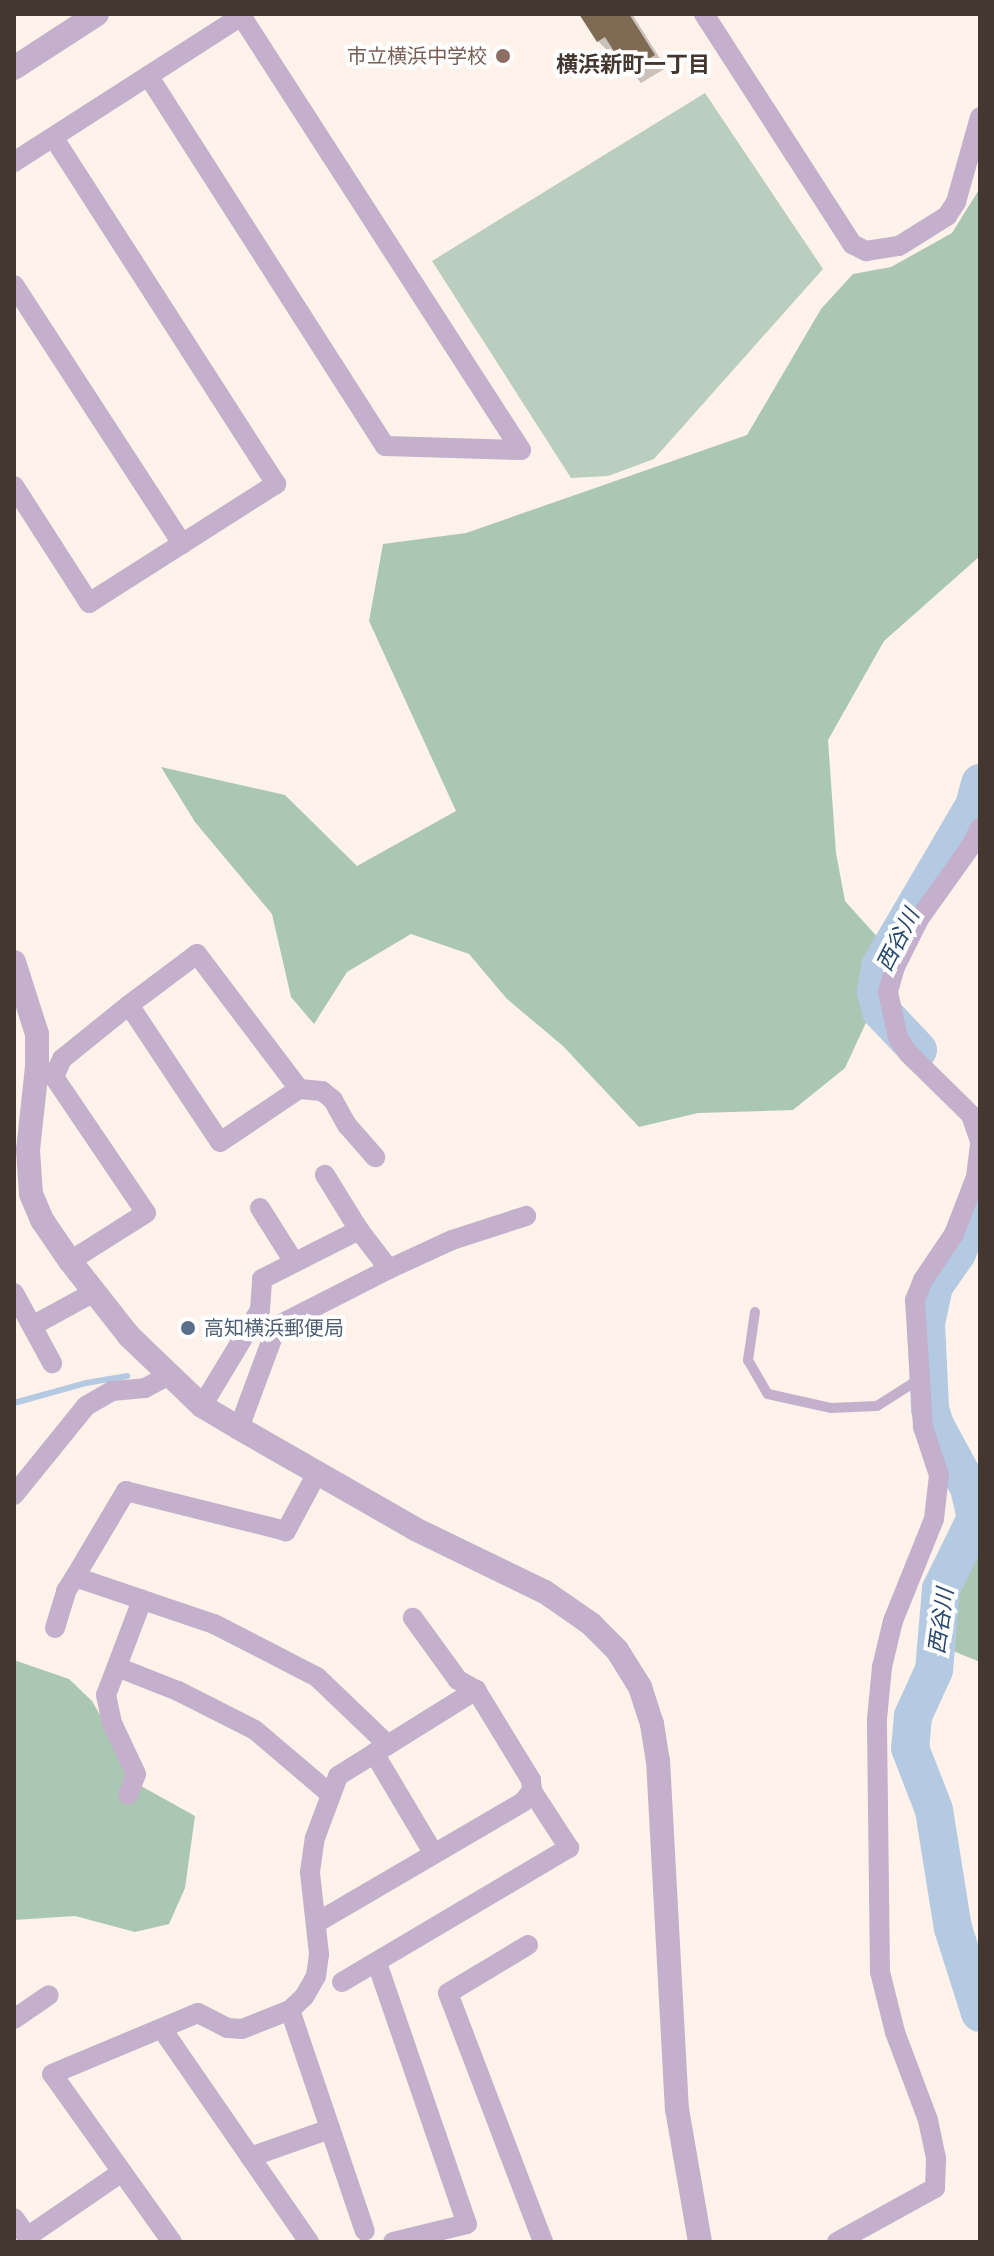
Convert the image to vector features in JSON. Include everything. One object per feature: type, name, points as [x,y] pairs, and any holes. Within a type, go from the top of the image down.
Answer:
[{"type":"street","points":[[704,14],[852,244],[866,251],[899,246],[947,216],[956,202],[980,117]]},
{"type":"street","points":[[14,68],[95,15]]},
{"type":"street","points":[[14,162],[240,15],[521,450],[385,446],[149,77]]},
{"type":"street","points":[[14,487],[89,603],[276,484],[53,137]]},
{"type":"street","points":[[14,285],[182,544]]},
{"type":"street","points":[[837,2242],[935,2188],[936,2158],[928,2120],[895,2032],[880,1972],[881,1882],[875,1792],[882,1667],[893,1621],[934,1519],[939,1475],[923,1427],[915,1300],[923,1280],[954,1234],[976,1177],[980,1143],[971,1115],[908,1053],[898,1038],[888,992],[895,967],[919,919],[971,846],[980,828]]},
{"type":"street","points":[[299,1089],[197,954],[46,1072],[28,1150],[31,1194],[42,1220],[70,1261],[129,1336],[202,1406],[316,1475],[415,1529],[545,1592],[591,1624],[617,1650],[640,1687],[652,1724],[658,1760],[677,2109],[696,2241]]},
{"type":"street","points":[[14,962],[46,1072],[146,1213],[70,1261]]},
{"type":"street","points":[[129,1005],[220,1142],[299,1089],[322,1091],[333,1100],[347,1125],[375,1157]]},
{"type":"street","points":[[325,1175],[359,1230],[389,1269]]},
{"type":"street","points":[[260,1208],[294,1262]]},
{"type":"street","points":[[239,1428],[277,1326],[452,1240],[526,1216]]},
{"type":"street","points":[[202,1406],[260,1310],[262,1279],[359,1230]]},
{"type":"street","points":[[32,1326],[94,1292]]},
{"type":"street","points":[[14,1293],[52,1363]]},
{"type":"street","points":[[14,1495],[86,1406],[112,1391],[145,1388],[168,1376]]},
{"type":"street","points":[[55,1628],[66,1591],[126,1491],[286,1531],[316,1475]]},
{"type":"street","points":[[75,1577],[214,1624],[317,1677],[381,1749],[434,1854]]},
{"type":"street","points":[[128,1795],[136,1774],[112,1723],[106,1695],[142,1600]]},
{"type":"street","points":[[342,1982],[569,1848],[532,1791],[531,1780],[476,1690],[458,1680],[413,1618]]},
{"type":"street","points":[[117,1667],[178,1691],[255,1730],[329,1793]]},
{"type":"street","points":[[172,2242],[52,2074],[198,2013],[227,2028],[242,2029],[290,2010],[304,1997],[316,1976],[319,1954],[310,1872],[329,1793],[338,1776],[476,1690]]},
{"type":"street","points":[[316,1923],[523,1802],[532,1791]]},
{"type":"street","points":[[528,1945],[448,1993],[543,2242]]},
{"type":"street","points":[[377,1963],[467,2224],[393,2242]]},
{"type":"street","points":[[14,2019],[49,1995]]},
{"type":"street","points":[[290,2010],[365,2231]]},
{"type":"street","points":[[162,2029],[309,2242]]},
{"type":"street","points":[[250,2157],[330,2129]]},
{"type":"street","points":[[14,2218],[29,2239],[122,2172]]},
{"type":"lane","points":[[755,1312],[748,1360],[768,1394],[831,1408],[877,1406],[918,1380]]},
{"type":"green space","points":[[705,93],[823,269],[654,459],[608,476],[571,478],[432,261]]},
{"type":"green space","points":[[980,188],[980,556],[884,641],[828,740],[836,853],[845,901],[890,951],[876,1001],[845,1068],[793,1110],[698,1113],[639,1127],[563,1046],[507,999],[469,954],[411,934],[347,972],[314,1024],[291,997],[272,914],[195,822],[161,767],[285,795],[357,866],[456,811],[369,621],[383,544],[466,533],[747,435],[821,309],[853,274],[891,267],[952,233]]},
{"type":"green space","points":[[980,1488],[980,1662],[953,1651],[944,1623]]},
{"type":"green space","points":[[14,1660],[69,1679],[92,1701],[141,1786],[195,1816],[185,1888],[169,1924],[135,1932],[75,1916],[14,1920]]},
{"type":"building","points":[[579,14],[629,14],[655,55],[627,72],[605,37],[597,42]]},
{"type":"waterway","name":"西谷川","points":[[918,1050],[881,1011],[876,992],[880,966],[974,806],[980,783]]},
{"type":"waterway","name":"西谷川","points":[[980,1195],[957,1253],[934,1286],[926,1323],[930,1409],[935,1425],[969,1488],[976,1518],[941,1589],[934,1670],[913,1716],[910,1748],[934,1810],[953,1928],[980,2013]]},
{"type":"waterway","points":[[14,1403],[86,1383],[127,1376]]},
{"type":"place","name":"市立横浜中学校","points":[[503,56]]},
{"type":"place","name":"高知横浜郵便局","points":[[188,1328]]},
{"type":"district","name":"横浜新町一丁目","points":[[633,65]]}]
